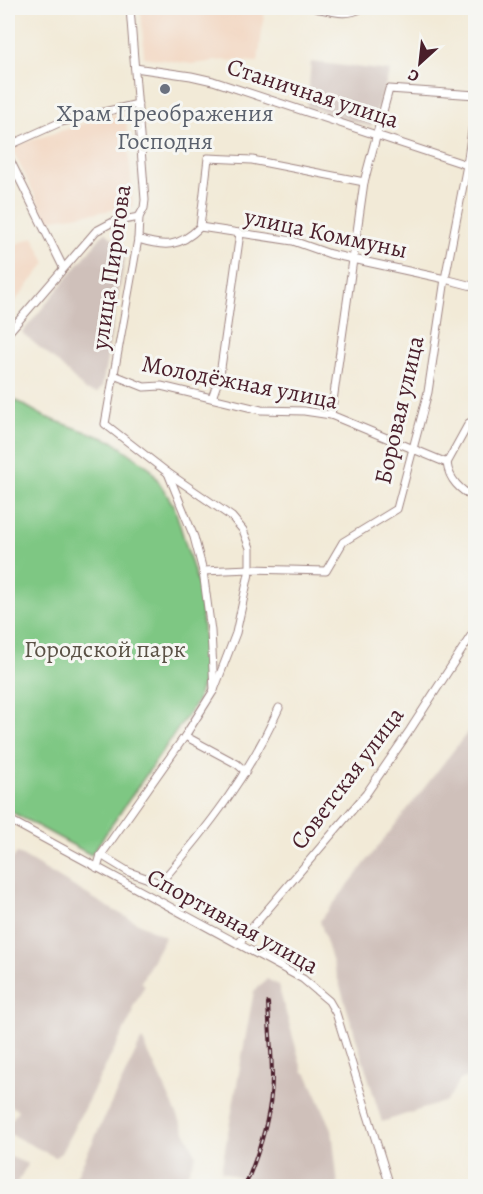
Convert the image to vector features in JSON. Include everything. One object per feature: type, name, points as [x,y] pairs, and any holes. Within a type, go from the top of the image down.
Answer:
[{"type":"street","name":"улица Пирогова","points":[[130,8],[145,200],[139,217],[138,239],[105,424],[168,473]]},
{"type":"street","points":[[315,8],[345,14],[362,8]]},
{"type":"street","points":[[426,8],[472,11]]},
{"type":"street","name":"Станичная улица","points":[[135,68],[213,81],[476,168]]},
{"type":"street","points":[[331,415],[364,182],[389,89],[476,95]]},
{"type":"street","points":[[8,146],[62,122],[138,104]]},
{"type":"street","name":"Боровая улица","points":[[203,571],[250,569],[326,571],[343,542],[397,509],[428,392],[476,104]]},
{"type":"street","points":[[8,156],[63,267]]},
{"type":"street","points":[[138,239],[153,243],[178,243],[191,236],[200,227],[208,158],[252,160],[364,182]]},
{"type":"street","points":[[8,331],[100,228],[113,222],[139,217]]},
{"type":"street","name":"улица Коммуны","points":[[200,227],[293,241],[330,254],[476,287]]},
{"type":"street","points":[[212,398],[220,375],[240,233]]},
{"type":"street","name":"Молодёжная улица","points":[[114,375],[144,387],[161,386],[261,410],[304,411],[331,415],[447,463]]},
{"type":"street","points":[[476,420],[469,423],[447,463],[448,475],[464,492],[476,499]]},
{"type":"street","points":[[97,868],[100,855],[185,736],[214,690],[236,633],[250,569],[249,548],[243,530],[232,517],[168,473]]},
{"type":"street","points":[[168,473],[194,537],[203,571],[211,631],[214,690]]},
{"type":"street","name":"Советская улица","points":[[239,943],[366,794],[476,628]]},
{"type":"street","points":[[100,855],[129,872],[160,883],[203,834],[246,772],[279,708]]},
{"type":"street","points":[[185,736],[237,764],[246,772]]},
{"type":"street","name":"Спортивная улица","points":[[8,819],[303,979],[329,1001],[341,1029],[390,1186]]},
{"type":"shaded area","points":[[141,8],[265,8],[258,62],[224,60],[192,64],[144,57]]},
{"type":"shaded area","points":[[311,62],[390,71],[371,127],[307,106]]},
{"type":"shaded area","points":[[126,114],[133,207],[47,220],[11,147],[110,115]]},
{"type":"shaded area","points":[[105,232],[120,245],[125,259],[102,387],[97,393],[85,390],[56,361],[22,333]]},
{"type":"shaded area","points":[[33,237],[46,263],[8,310],[8,248]]},
{"type":"shaded area","points":[[475,723],[475,1074],[460,1080],[447,1101],[382,1122],[320,921]]},
{"type":"shaded area","points":[[17,853],[115,911],[165,937],[141,982],[145,985],[132,1009],[134,1011],[61,1153],[55,1157],[8,1133],[8,1126],[18,1110],[8,1104],[8,865]]},
{"type":"shaded area","points":[[267,979],[278,985],[303,1072],[307,1074],[332,1129],[338,1186],[239,1186],[242,1179],[221,1171],[254,991]]},
{"type":"shaded area","points":[[142,1039],[196,1155],[182,1186],[85,1186],[74,1181]]},
{"type":"shaded area","points":[[8,1156],[28,1164],[15,1186],[8,1186]]},
{"type":"green space","name":"Городской парк","points":[[8,396],[45,417],[112,441],[150,468],[174,506],[199,588],[205,648],[204,679],[197,701],[91,855],[8,810]]},
{"type":"railway","points":[[245,1186],[260,1147],[270,1106],[272,1069],[268,1003]]},
{"type":"place","name":"Храм Преображения Господня","points":[[165,89]]}]
